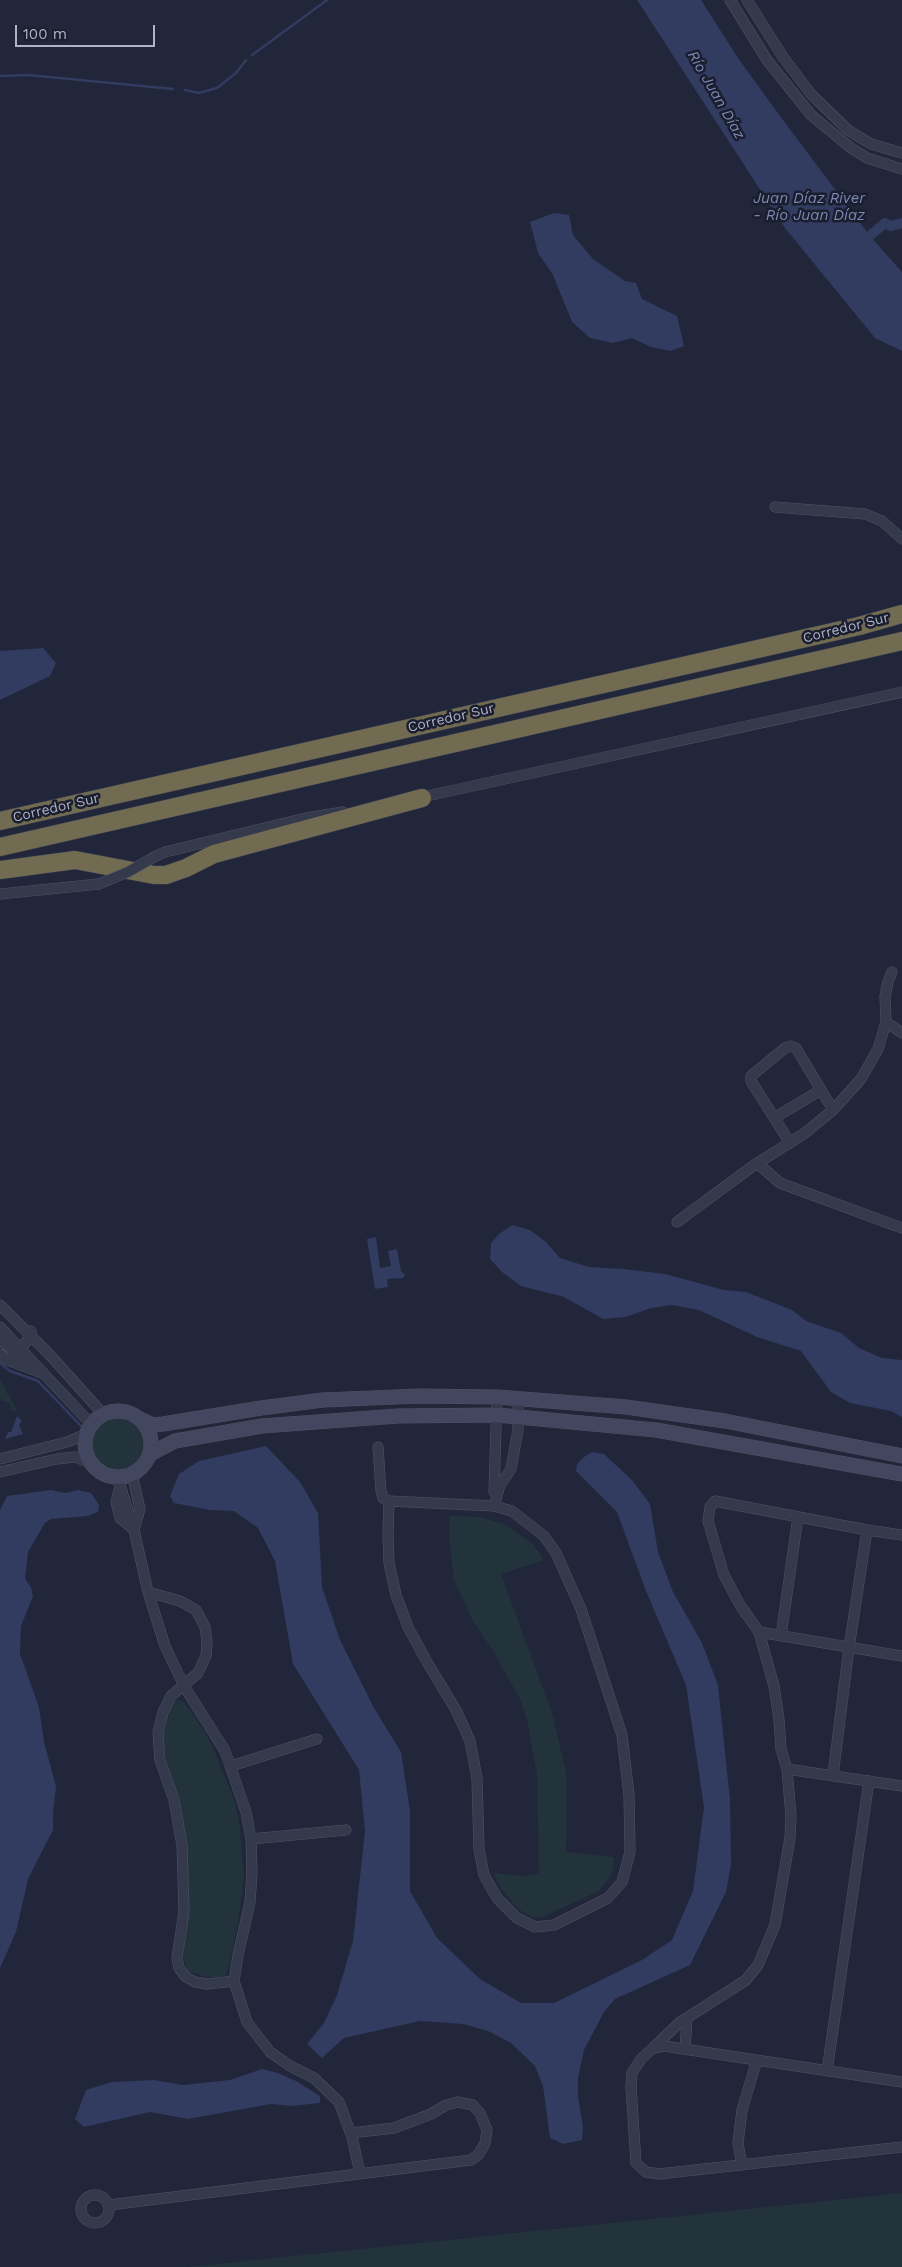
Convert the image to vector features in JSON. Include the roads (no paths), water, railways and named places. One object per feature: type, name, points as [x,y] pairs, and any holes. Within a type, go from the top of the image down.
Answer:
[{"type":"highway","name":"Corredor Sur","points":[[0,821],[859,626],[902,614]]},
{"type":"highway","name":"Corredor Sur","points":[[0,847],[902,641]]},
{"type":"highway","points":[[0,870],[75,860],[144,874],[166,875],[214,854],[422,798]]},
{"type":"street","points":[[730,0],[767,60],[811,115],[859,153],[876,161],[902,169]]},
{"type":"street","points":[[747,0],[782,56],[811,94],[848,130],[871,144],[902,153]]},
{"type":"street","points":[[775,507],[865,514],[882,521],[902,539]]},
{"type":"street","points":[[0,894],[99,884],[128,872],[165,852],[306,818],[422,798],[902,692]]},
{"type":"street","points":[[677,1222],[833,1110],[861,1079],[878,1049],[886,1022],[885,996],[892,972]]},
{"type":"street","points":[[886,1022],[902,1033]]},
{"type":"street","points":[[790,1142],[753,1087],[751,1081],[751,1076],[786,1048],[791,1046],[796,1048],[833,1110]]},
{"type":"street","points":[[774,1118],[822,1090]]},
{"type":"street","points":[[757,1163],[780,1183],[902,1228]]},
{"type":"street","points":[[0,1303],[103,1414]]},
{"type":"street","points":[[0,1327],[11,1354],[44,1374],[88,1429]]},
{"type":"street","points":[[11,1354],[32,1336]]},
{"type":"street","points":[[0,1339],[11,1354],[34,1370],[44,1374]]},
{"type":"street","points":[[0,1459],[68,1442],[88,1429],[103,1414],[124,1411],[153,1424],[163,1424],[323,1400],[419,1396],[518,1398],[626,1407],[725,1421],[902,1456]]},
{"type":"street","points":[[494,1506],[497,1397]]},
{"type":"street","points":[[494,1506],[500,1484],[512,1470],[518,1398]]},
{"type":"street","points":[[150,1454],[175,1441],[262,1426],[398,1416],[497,1415],[656,1430],[902,1474]]},
{"type":"street","points":[[118,1481],[132,1474],[146,1462],[150,1454],[150,1434],[138,1418]]},
{"type":"street","points":[[88,1429],[84,1444],[90,1463]]},
{"type":"street","points":[[378,1447],[383,1498],[389,1501],[494,1506],[512,1511],[544,1536],[556,1553],[581,1610],[622,1735],[629,1795],[630,1852],[622,1882],[608,1898],[554,1925],[535,1927],[517,1918],[497,1898],[484,1875],[479,1849],[477,1778],[470,1741],[456,1710],[408,1627],[396,1596],[389,1563],[389,1501]]},
{"type":"street","points":[[0,1472],[57,1459],[75,1457],[90,1463],[97,1470],[118,1481]]},
{"type":"street","points":[[132,1474],[140,1509],[134,1530],[148,1592],[164,1646],[184,1686],[225,1751],[246,1812],[251,1839],[252,1873],[250,1902],[234,1980],[248,2022],[270,2052],[290,2066],[314,2078],[339,2102],[351,2133],[360,2173]]},
{"type":"street","points":[[118,1481],[116,1502],[120,1518],[134,1530]]},
{"type":"street","points":[[902,1534],[867,1530],[715,1501],[710,1507],[708,1521],[724,1575],[740,1605],[759,1632],[774,1686],[780,1720],[781,1749],[787,1769],[791,1816],[790,1838],[775,1925],[758,1965],[746,1980],[679,2023],[641,2059],[632,2073],[631,2087],[636,2163],[646,2172],[658,2174],[902,2147]]},
{"type":"street","points":[[781,1636],[798,1517]]},
{"type":"street","points":[[833,1775],[849,1648],[867,1530]]},
{"type":"street","points":[[148,1592],[180,1601],[196,1610],[205,1627],[208,1642],[206,1656],[198,1674],[172,1696],[163,1712],[158,1732],[160,1760],[174,1800],[182,1845],[184,1912],[177,1958],[180,1968],[186,1977],[195,1982],[207,1984],[234,1980]]},
{"type":"street","points":[[759,1632],[902,1656]]},
{"type":"street","points":[[231,1766],[317,1739]]},
{"type":"street","points":[[787,1769],[902,1786]]},
{"type":"street","points":[[827,2071],[869,1781]]},
{"type":"street","points":[[251,1839],[346,1830]]},
{"type":"street","points":[[685,2049],[687,2019]]},
{"type":"street","points":[[653,2048],[664,2046],[902,2082]]},
{"type":"street","points":[[742,2165],[738,2143],[742,2110],[757,2060]]},
{"type":"street","points":[[109,2205],[471,2160],[479,2154],[485,2143],[487,2130],[480,2113],[474,2106],[458,2102],[446,2105],[431,2114],[394,2128],[351,2133]]},
{"type":"water","name":"Juan Díaz River - Río Juan Díaz","points":[[637,0],[701,0],[738,58],[783,120],[870,236],[902,272],[902,351],[875,338],[785,228]]},
{"type":"water","points":[[554,213],[569,215],[573,235],[593,259],[625,281],[636,283],[642,299],[677,316],[684,346],[671,351],[651,347],[632,338],[613,343],[590,338],[572,322],[553,275],[538,253],[530,222]]},
{"type":"water","points":[[43,648],[56,663],[50,676],[0,700],[0,651]]},
{"type":"water","points":[[512,1225],[530,1230],[546,1242],[560,1258],[589,1267],[665,1274],[724,1290],[746,1292],[792,1310],[806,1321],[841,1333],[859,1348],[882,1358],[902,1360],[902,1417],[891,1411],[850,1403],[831,1392],[801,1351],[757,1337],[699,1310],[672,1305],[651,1308],[626,1317],[603,1319],[564,1297],[521,1286],[502,1272],[490,1259],[491,1243],[499,1234]]},
{"type":"water","points":[[376,1237],[380,1268],[391,1266],[388,1251],[397,1249],[401,1271],[405,1275],[403,1278],[387,1279],[388,1287],[375,1289],[367,1239]]},
{"type":"water","points":[[17,1416],[22,1421],[19,1425],[23,1434],[5,1439],[8,1432],[11,1432]]},
{"type":"water","points":[[266,1446],[300,1482],[318,1513],[322,1587],[340,1640],[374,1708],[401,1752],[410,1811],[410,1891],[437,1938],[480,1979],[521,2003],[554,2003],[642,1960],[672,1940],[693,1891],[704,1807],[686,1685],[646,1591],[617,1512],[576,1471],[577,1464],[592,1452],[604,1454],[632,1480],[650,1504],[658,1552],[673,1592],[702,1643],[718,1685],[730,1800],[731,1865],[726,1892],[690,1965],[615,1999],[604,2012],[584,2050],[578,2078],[578,2096],[583,2127],[582,2140],[563,2144],[550,2138],[543,2086],[535,2066],[511,2043],[488,2031],[463,2024],[420,2021],[344,2038],[322,2058],[307,2044],[324,2023],[337,1995],[353,1941],[365,1831],[359,1770],[293,1664],[275,1561],[258,1528],[234,1511],[210,1510],[174,1503],[170,1496],[179,1474],[199,1461]]},
{"type":"water","points":[[51,1490],[65,1493],[78,1490],[91,1493],[99,1505],[98,1512],[88,1516],[51,1519],[45,1523],[28,1552],[25,1579],[31,1587],[33,1596],[21,1626],[20,1654],[39,1707],[44,1742],[56,1786],[53,1830],[28,1879],[16,1932],[0,1968],[0,1510],[7,1496]]},
{"type":"water","points":[[262,2069],[278,2073],[296,2081],[320,2096],[320,2103],[291,2106],[271,2104],[188,2119],[150,2112],[84,2127],[75,2119],[86,2090],[112,2082],[154,2080],[183,2085],[230,2080]]},
{"type":"waterway","points":[[252,55],[327,0]]},
{"type":"waterway","points":[[185,90],[199,93],[217,88],[236,73],[246,60]]},
{"type":"waterway","points":[[0,76],[28,75],[173,89]]},
{"type":"waterway","points":[[859,245],[885,223],[891,226],[902,223]]},
{"type":"waterway","points":[[0,1363],[10,1371],[38,1381],[82,1427]]},
{"type":"water label","name":"Río Juan Díaz","points":[[716,95]]}]
